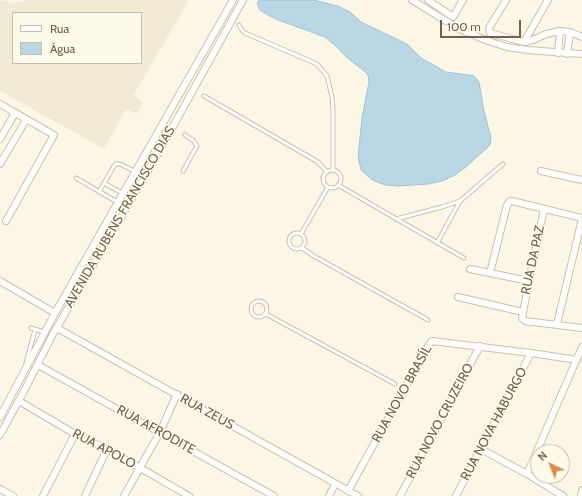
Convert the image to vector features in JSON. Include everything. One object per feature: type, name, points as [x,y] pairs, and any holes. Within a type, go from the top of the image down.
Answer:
[{"type":"street","name":"AVENIDA RUBENS FRANCISCO DIAS","points":[[0,417],[55,312],[232,0]]},
{"type":"street","name":"AVENIDA RUBENS FRANCISCO DIAS","points":[[0,435],[57,328],[151,165],[243,0]]},
{"type":"street","points":[[412,0],[459,29],[488,41],[507,47],[528,50],[582,54]]},
{"type":"street","points":[[428,0],[453,17],[463,0]]},
{"type":"street","points":[[506,0],[489,28],[490,33],[524,42],[560,31],[570,32],[582,37]]},
{"type":"street","points":[[524,42],[548,0]]},
{"type":"street","points":[[533,27],[542,36]]},
{"type":"street","points":[[558,52],[560,31]]},
{"type":"street","points":[[567,54],[570,32]]},
{"type":"street","points":[[0,104],[54,135],[6,221]]},
{"type":"street","points":[[0,140],[15,113]]},
{"type":"street","points":[[0,164],[26,120]]},
{"type":"street","points":[[541,171],[582,180]]},
{"type":"street","points":[[490,273],[507,205],[510,201],[582,219],[557,324]]},
{"type":"street","name":"RUA DA PAZ","points":[[522,312],[544,209]]},
{"type":"street","points":[[470,269],[529,281]]},
{"type":"street","points":[[0,282],[55,312]]},
{"type":"street","points":[[458,297],[522,312],[522,318],[526,321],[582,328]]},
{"type":"street","name":"RUA ZEUS","points":[[57,328],[358,496]]},
{"type":"street","name":"RUA NOVO BRASÍL","points":[[348,491],[430,342],[436,340],[577,360]]},
{"type":"street","name":"RUA NOVO CRUZEIRO","points":[[400,496],[480,346]]},
{"type":"street","points":[[526,474],[582,347]]},
{"type":"street","name":"RUA NOVA HABURGO","points":[[456,496],[531,353]]},
{"type":"street","name":"RUA AFRODITE","points":[[38,364],[274,496]]},
{"type":"street","points":[[124,496],[160,432],[176,394]]},
{"type":"street","name":"RUA APOLO","points":[[19,401],[75,434],[108,449],[189,496]]},
{"type":"street","points":[[43,496],[75,434]]},
{"type":"street","points":[[85,496],[108,449]]},
{"type":"street","points":[[481,449],[563,496]]},
{"type":"street","points":[[329,496],[336,484]]},
{"type":"street","points":[[0,488],[13,496]]},
{"type":"street","points":[[581,496],[582,490]]},
{"type":"lane","points":[[239,25],[245,33],[317,64],[327,76],[334,111],[333,170]]},
{"type":"lane","points":[[204,96],[318,162],[327,172]]},
{"type":"lane","points":[[183,171],[197,146],[194,141],[185,135]]},
{"type":"lane","points":[[99,192],[116,164],[120,164],[134,171]]},
{"type":"lane","points":[[437,243],[460,201],[503,164]]},
{"type":"lane","points":[[333,170],[338,172],[340,177],[338,185],[333,188],[328,186],[324,181],[324,178],[327,172],[333,170]]},
{"type":"lane","points":[[76,178],[117,202]]},
{"type":"lane","points":[[104,183],[122,193]]},
{"type":"lane","points":[[338,185],[464,258]]},
{"type":"lane","points":[[301,234],[328,186]]},
{"type":"lane","points":[[396,219],[460,201]]},
{"type":"lane","points":[[296,233],[301,234],[305,241],[302,248],[297,250],[292,249],[288,242],[292,235],[296,233]]},
{"type":"lane","points":[[302,248],[428,320]]},
{"type":"lane","points":[[255,302],[263,302],[266,306],[266,314],[259,318],[254,317],[250,310],[251,305],[255,302]]},
{"type":"lane","points":[[266,314],[394,384]]},
{"type":"lane","points":[[31,328],[44,332]]},
{"type":"lane","points":[[23,375],[35,330]]},
{"type":"shaded area","points":[[0,0],[14,3],[29,0],[189,0],[133,96],[143,102],[137,114],[126,109],[104,149],[0,91]]},
{"type":"water","points":[[259,0],[313,0],[338,6],[350,12],[361,22],[407,44],[421,58],[446,72],[474,76],[479,82],[491,138],[490,145],[466,167],[455,175],[442,181],[428,184],[399,186],[385,185],[372,180],[361,170],[358,157],[362,118],[369,82],[368,75],[325,37],[278,20],[260,10],[257,3]]}]
